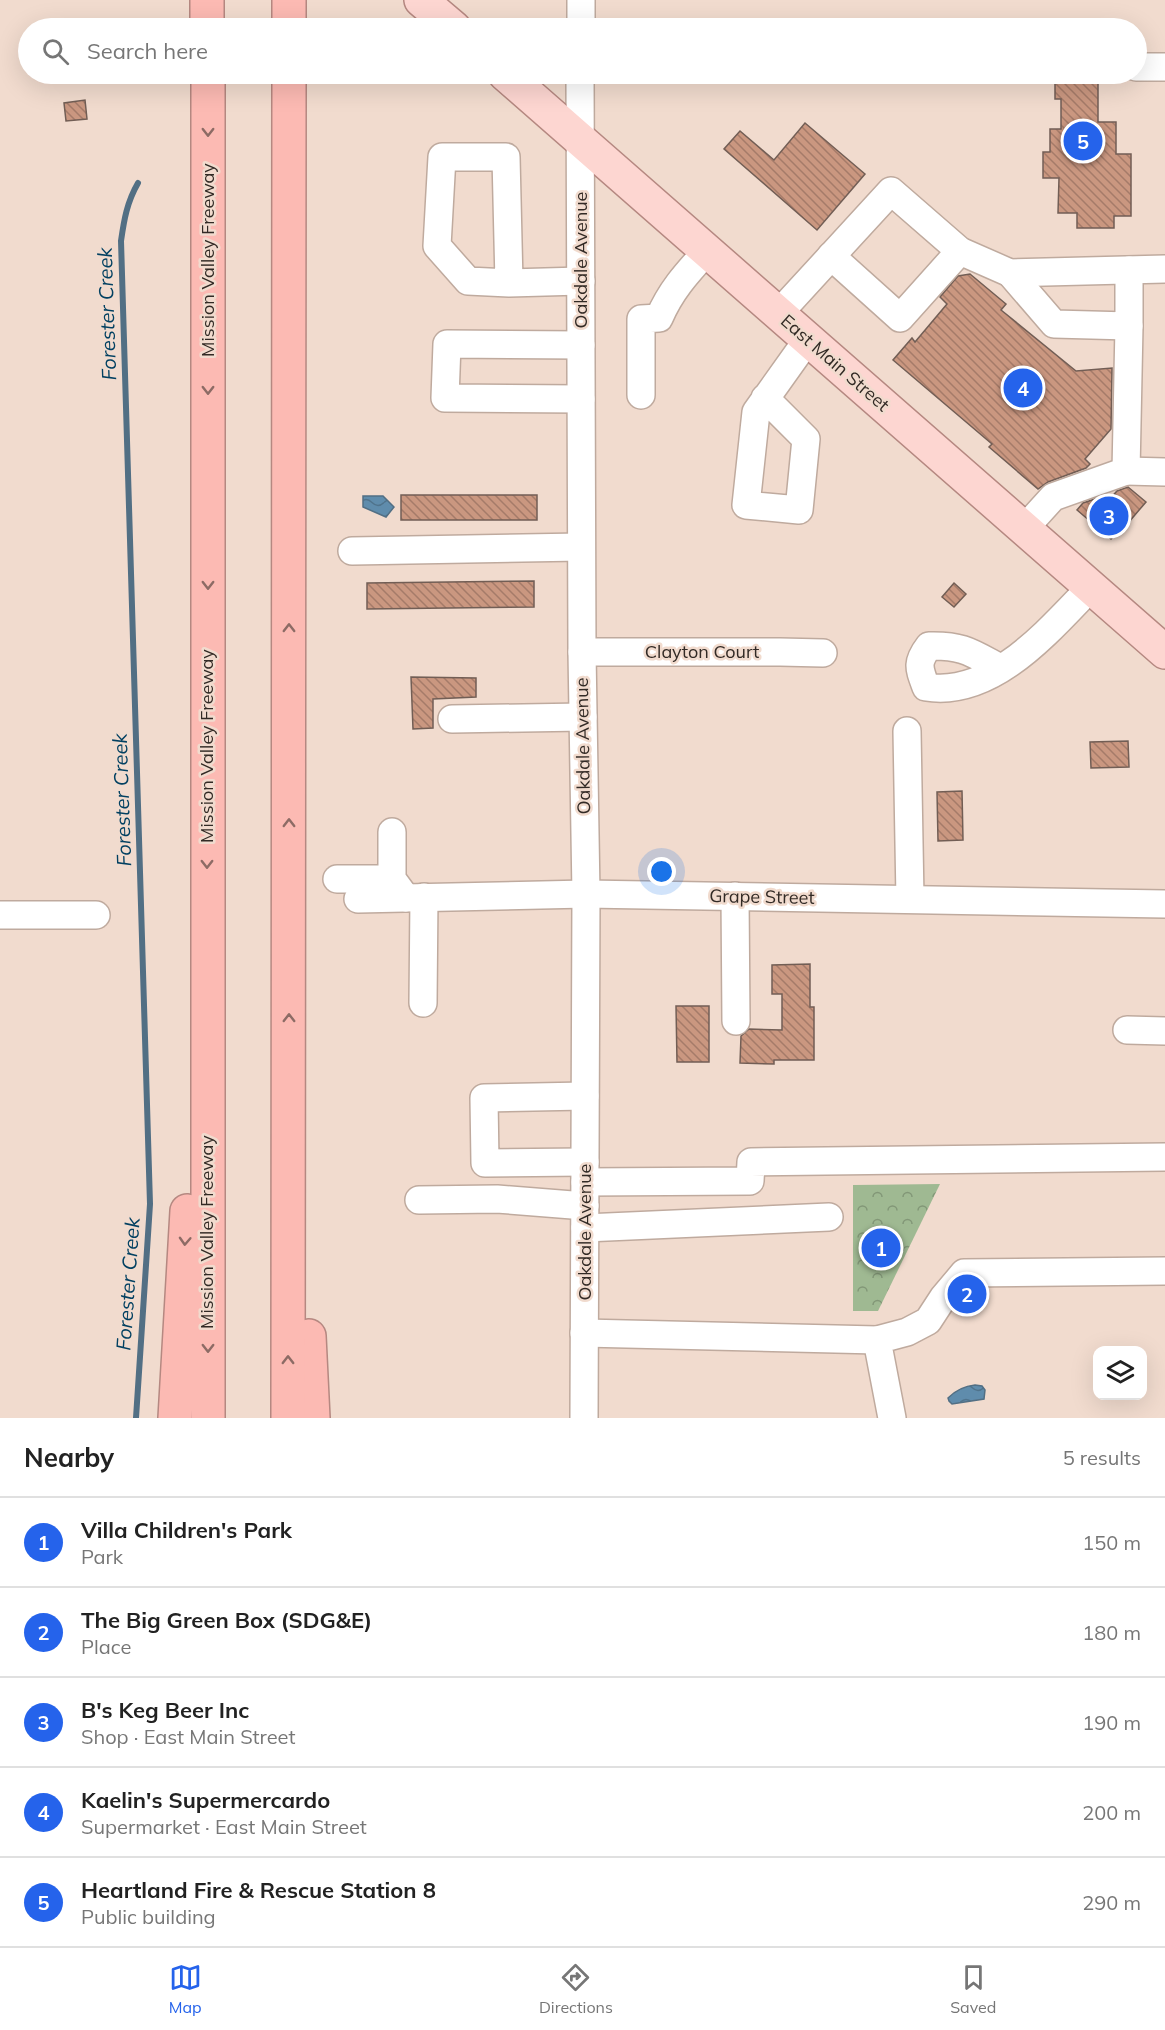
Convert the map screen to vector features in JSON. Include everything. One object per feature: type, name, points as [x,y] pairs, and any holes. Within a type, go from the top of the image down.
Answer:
[{"type":"highway","points":[[207,0],[207,18]]},
{"type":"highway","points":[[289,0],[289,18]]},
{"type":"highway","name":"Mission Valley Freeway","points":[[208,84],[208,1418]]},
{"type":"highway","points":[[288,1418],[289,84]]},
{"type":"highway","points":[[288,1057],[308,1307],[313,1418]]},
{"type":"highway","points":[[175,1418],[188,1180],[207,1101]]},
{"type":"main road","points":[[422,0],[443,18]]},
{"type":"main road","name":"East Main Street","points":[[517,84],[1165,652]]},
{"type":"street","points":[[581,0],[581,18]]},
{"type":"street","points":[[1147,67],[1165,67]]},
{"type":"street","name":"Oakdale Avenue","points":[[580,84],[581,547],[586,894],[584,1418]]},
{"type":"street","points":[[509,283],[506,157],[442,157],[437,246],[468,281],[509,283],[580,281]]},
{"type":"street","points":[[779,313],[891,192],[960,251],[1010,273],[1165,269]]},
{"type":"street","points":[[641,395],[641,319],[659,318],[667,299],[677,284],[707,251]]},
{"type":"street","points":[[831,256],[900,318],[960,251]]},
{"type":"street","points":[[1126,471],[1129,270]]},
{"type":"street","points":[[1010,273],[1053,324],[1129,326]]},
{"type":"street","points":[[765,398],[808,339]]},
{"type":"street","points":[[581,345],[447,344],[445,398],[581,399]]},
{"type":"street","points":[[1024,529],[1053,497],[1126,471],[1165,472]]},
{"type":"street","points":[[352,551],[581,547]]},
{"type":"street","points":[[1000,668],[1016,660],[1091,587]]},
{"type":"street","name":"Clayton Court","points":[[582,652],[823,653]]},
{"type":"street","points":[[452,720],[583,717]]},
{"type":"street","points":[[907,730],[910,899]]},
{"type":"street","points":[[392,832],[407,891],[423,1003]]},
{"type":"street","points":[[337,879],[407,891]]},
{"type":"street","name":"Grape Street","points":[[358,899],[407,891],[1165,904]]},
{"type":"street","points":[[735,896],[736,1021]]},
{"type":"street","points":[[0,915],[96,915]]},
{"type":"street","points":[[1127,1030],[1165,1030]]},
{"type":"street","points":[[585,1096],[483,1098],[484,1162],[585,1195],[829,1217]]},
{"type":"street","points":[[419,1200],[585,1195],[750,1181],[751,1162],[1165,1157]]},
{"type":"street","points":[[584,1333],[878,1340],[907,1332],[928,1321],[964,1273],[1165,1271]]},
{"type":"street","points":[[878,1340],[892,1418]]},
{"type":"green space","points":[[940,1184],[878,1311],[853,1311],[853,1185]]},
{"type":"water","points":[[363,496],[383,496],[394,507],[386,517],[363,507]]},
{"type":"water","points":[[975,1385],[982,1386],[985,1390],[984,1399],[952,1404],[949,1401],[948,1398],[957,1391]]},
{"type":"building","points":[[1055,84],[1098,84],[1098,122],[1116,122],[1116,154],[1131,154],[1131,216],[1114,216],[1114,228],[1077,228],[1077,213],[1058,213],[1059,178],[1043,178],[1043,152],[1050,152],[1050,129],[1061,129],[1061,99],[1055,99]]},
{"type":"building","points":[[85,100],[87,119],[66,121],[64,103]]},
{"type":"building","points":[[805,123],[865,174],[817,230],[724,149],[740,131],[774,160]]},
{"type":"building","points":[[970,274],[1006,304],[1001,310],[1076,371],[1112,368],[1111,429],[1085,459],[1090,464],[1086,468],[1048,482],[1038,489],[989,447],[992,444],[893,360],[912,338],[915,342],[947,304],[940,297],[958,276]]},
{"type":"building","points":[[1128,487],[1146,502],[1111,539],[1077,510],[1083,503],[1104,496],[1109,500],[1117,491]]},
{"type":"building","points":[[401,495],[537,495],[537,520],[401,520]]},
{"type":"building","points":[[534,581],[534,607],[367,609],[367,583]]},
{"type":"building","points":[[954,583],[966,594],[954,607],[942,597]]},
{"type":"building","points":[[411,677],[476,678],[476,697],[433,699],[433,728],[413,729]]},
{"type":"building","points":[[1128,741],[1129,767],[1091,768],[1090,742]]},
{"type":"building","points":[[962,791],[963,840],[938,841],[937,792]]},
{"type":"building","points":[[810,964],[810,1007],[814,1007],[814,1060],[774,1060],[774,1064],[740,1063],[741,1036],[749,1029],[782,1030],[782,994],[772,994],[772,965]]},
{"type":"building","points":[[676,1006],[709,1006],[709,1062],[677,1062]]},
{"type":"waterway","name":"Forester Creek","points":[[136,1418],[150,1204],[121,241],[131,197],[138,183]]},
{"type":"place","name":"Heartland Fire & Rescue Station 8","points":[[1083,141]]},
{"type":"place","name":"Kaelin's Supermercardo","points":[[1023,388]]},
{"type":"place","name":"B's Keg Beer Inc","points":[[1109,516]]},
{"type":"place","name":"Villa Children's Park","points":[[881,1248]]},
{"type":"place","name":"The Big Green Box (SDG&E)","points":[[967,1294]]}]
